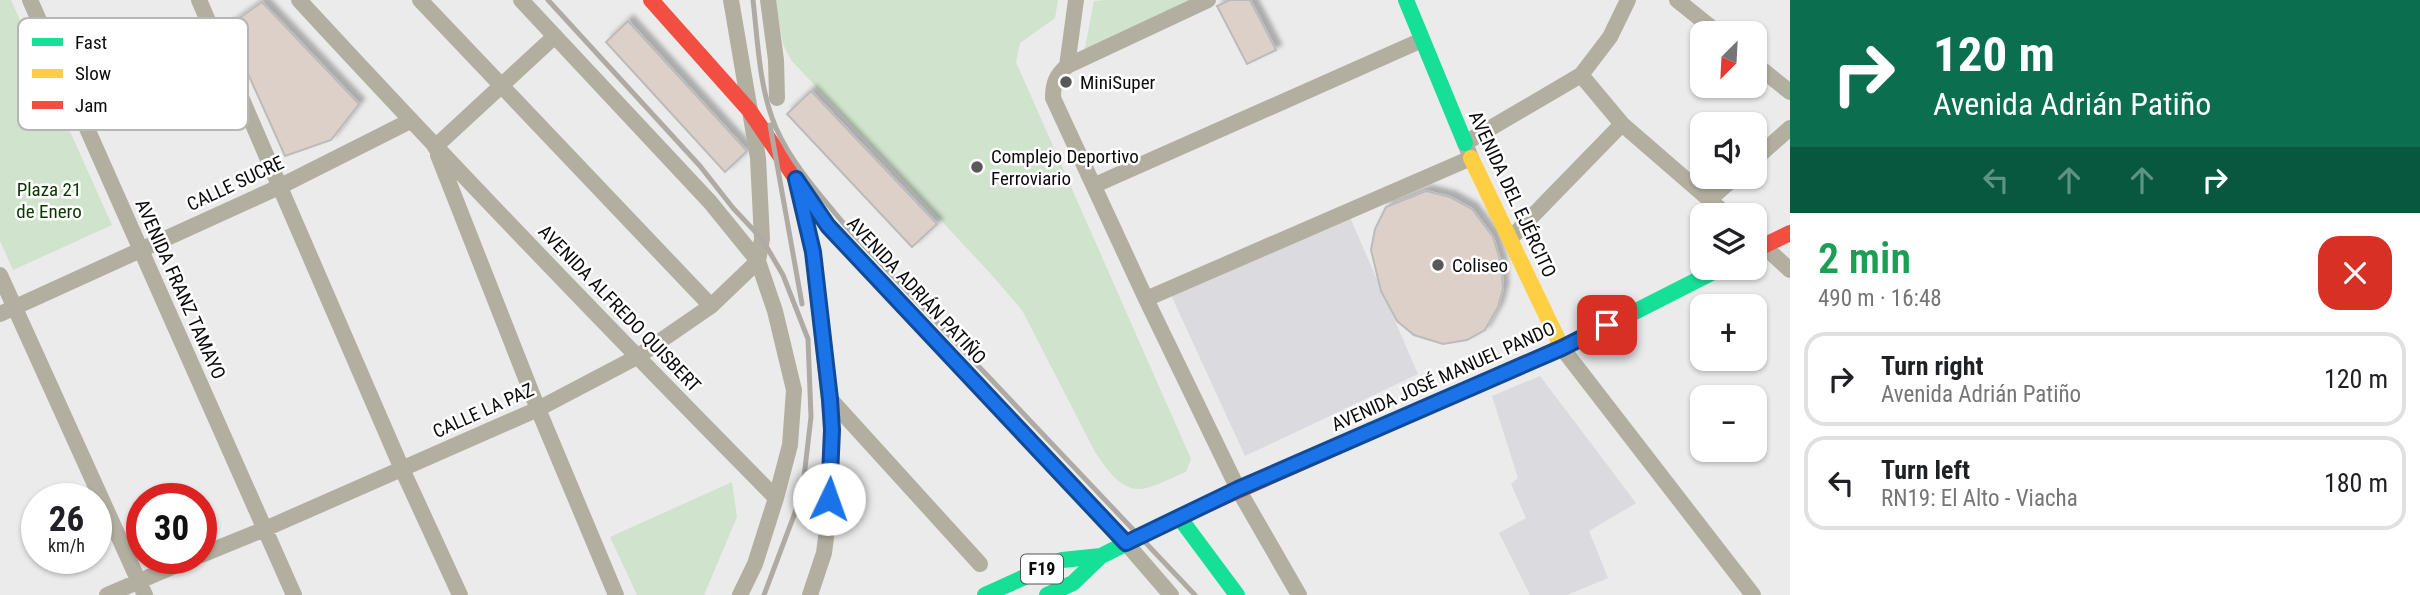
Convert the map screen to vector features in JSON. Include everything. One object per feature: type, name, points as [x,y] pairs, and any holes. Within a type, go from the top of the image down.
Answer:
[{"type":"main road","name":"AVENIDA ADRIÁN PATIÑO","points":[[651,0],[749,110],[828,226],[1126,543]]},
{"type":"main road","name":"AVENIDA DEL EJÉRCITO","points":[[1406,0],[1468,150],[1562,348]]},
{"type":"main road","points":[[1767,242],[1790,233]]},
{"type":"main road","name":"AVENIDA JOSÉ MANUEL PANDO","points":[[1179,517],[1562,348],[1697,280]]},
{"type":"main road","name":"F19","points":[[1047,595],[1073,583],[1101,556],[1179,517]]},
{"type":"main road","points":[[1179,517],[1237,595]]},
{"type":"main road","name":"F19","points":[[985,595],[1062,560],[1101,556]]},
{"type":"street","name":"AVENIDA FRANZ TAMAYO","points":[[30,0],[38,18]]},
{"type":"street","points":[[199,0],[207,18]]},
{"type":"street","name":"AVENIDA ALFREDO QUISBERT","points":[[299,0],[410,121],[776,498]]},
{"type":"street","points":[[420,0],[711,306]]},
{"type":"street","points":[[521,0],[710,202],[758,261],[775,311],[794,390],[790,445],[776,498],[754,564],[740,595]]},
{"type":"street","points":[[731,0],[758,158],[762,239],[758,261]]},
{"type":"street","points":[[768,0],[776,60],[777,98]]},
{"type":"street","points":[[1067,66],[1076,0]]},
{"type":"street","points":[[1208,0],[1067,66],[1053,84],[1053,98],[1238,489],[1299,595]]},
{"type":"street","points":[[1146,299],[1468,150],[1581,75],[1610,37],[1628,0]]},
{"type":"street","points":[[1677,0],[1703,21]]},
{"type":"street","points":[[555,36],[435,147],[538,409],[616,595]]},
{"type":"street","points":[[1095,185],[1422,40]]},
{"type":"street","points":[[1768,74],[1790,92]]},
{"type":"street","points":[[1581,75],[1622,124],[1713,203]]},
{"type":"street","points":[[248,115],[402,469],[460,595]]},
{"type":"street","name":"CALLE SUCRE","points":[[8,311],[279,187],[410,121]]},
{"type":"street","points":[[1510,239],[1622,124]]},
{"type":"street","points":[[1767,148],[1790,128]]},
{"type":"street","name":"AVENIDA FRANZ TAMAYO","points":[[87,130],[294,595]]},
{"type":"street","points":[[796,179],[813,252],[832,430],[824,553],[810,595]]},
{"type":"street","points":[[1709,200],[1721,189]]},
{"type":"street","points":[[1767,252],[1790,270]]},
{"type":"street","name":"CALLE LA PAZ","points":[[217,548],[538,409],[637,357],[711,306],[758,261]]},
{"type":"street","points":[[0,275],[8,311],[141,588]]},
{"type":"street","name":"AVENIDA DEL EJÉRCITO","points":[[1562,348],[1753,595]]},
{"type":"street","points":[[830,399],[980,564]]},
{"type":"street","name":"AVENIDA ADRIÁN PATIÑO","points":[[1126,543],[1171,595]]},
{"type":"street","points":[[107,595],[141,588],[165,574]]},
{"type":"shaded area","points":[[1349,215],[1418,374],[1245,456],[1171,295]]},
{"type":"shaded area","points":[[1540,376],[1636,503],[1589,531],[1608,578],[1567,595],[1530,595],[1499,533],[1526,518],[1511,484],[1518,478],[1492,396]]},
{"type":"green space","name":"Plaza 21 de Enero","points":[[0,0],[11,0],[19,18],[18,130],[69,130],[112,225],[13,270],[0,241]]},
{"type":"green space","name":"Complejo Deportivo Ferroviario","points":[[775,0],[1058,0],[1055,18],[1020,43],[1016,62],[1191,459],[1186,472],[1140,489],[1126,486],[1108,470],[1095,452],[1022,310],[791,60],[783,44]]},
{"type":"green space","points":[[1193,0],[1084,53],[1094,1]]},
{"type":"green space","points":[[732,482],[737,517],[704,595],[637,595],[610,537]]},
{"type":"building","points":[[1230,0],[1250,0],[1276,50],[1247,64],[1217,6]]},
{"type":"building","points":[[262,2],[359,104],[331,140],[285,156],[248,74],[248,18],[240,18]]},
{"type":"building","points":[[628,21],[746,150],[725,172],[606,42]]},
{"type":"building","points":[[811,91],[937,224],[912,247],[787,114]]},
{"type":"building","name":"Coliseo","points":[[1426,191],[1450,197],[1472,209],[1493,237],[1501,263],[1503,288],[1498,307],[1485,330],[1467,340],[1443,344],[1414,335],[1397,321],[1381,291],[1371,250],[1375,229],[1386,207]]},
{"type":"railway","points":[[548,0],[700,166],[762,239],[783,275],[808,339],[811,417],[802,494],[764,595]]},
{"type":"railway","points":[[753,0],[760,65],[770,113],[790,154],[807,179],[845,225],[1195,595]]},
{"type":"railway","points":[[770,125],[802,304]]},
{"type":"traffic: fast","points":[[1406,0],[1465,143]]},
{"type":"traffic: fast","points":[[826,223],[1126,543]]},
{"type":"traffic: fast","points":[[1593,333],[1697,280]]},
{"type":"traffic: fast","points":[[1047,595],[1073,583],[1101,556],[1179,517],[1237,595]]},
{"type":"traffic: fast","points":[[985,595],[1062,560],[1101,556]]},
{"type":"traffic: slow","points":[[1471,158],[1562,348]]},
{"type":"traffic: jam","points":[[651,0],[749,110],[826,223]]},
{"type":"traffic: jam","points":[[1767,244],[1790,233]]},
{"type":"traffic: jam","points":[[1179,517],[1593,333]]},
{"type":"place","name":"MiniSuper","points":[[1066,82]]},
{"type":"place","name":"Complejo Deportivo Ferroviario","points":[[977,167]]},
{"type":"place","name":"Coliseo","points":[[1438,265]]},
{"type":"route","points":[[829,499],[832,430],[830,399],[813,252],[796,179],[828,226],[1126,543],[1238,489],[1562,348],[1607,325]]}]
